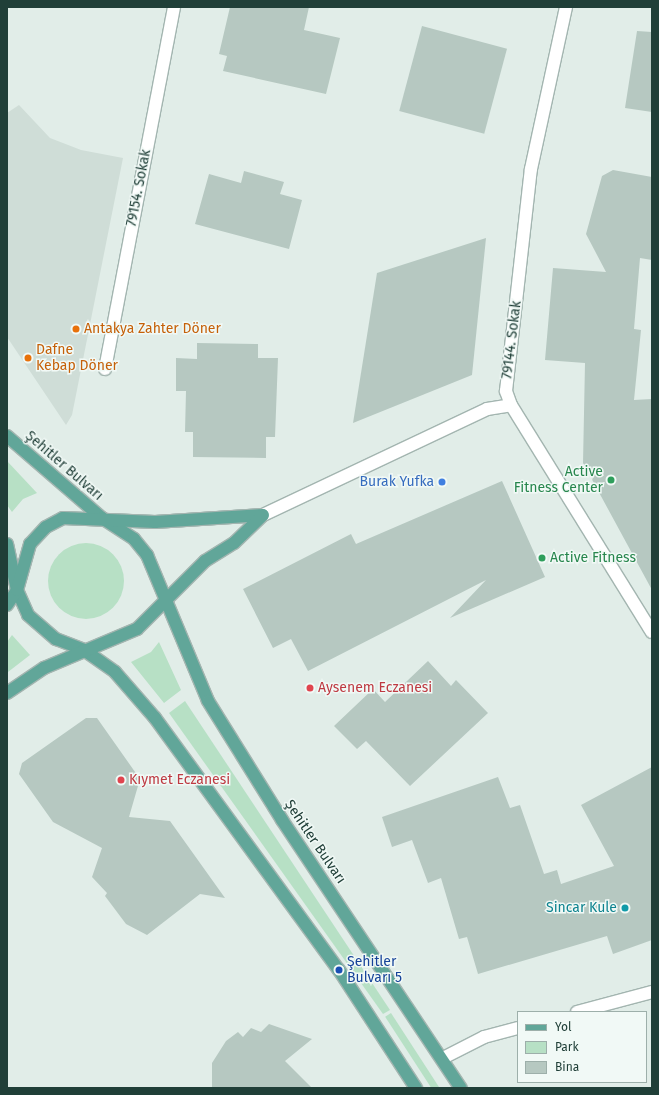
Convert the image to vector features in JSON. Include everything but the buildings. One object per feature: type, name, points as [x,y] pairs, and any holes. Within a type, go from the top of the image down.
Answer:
[{"type":"main road","name":"Şehitler Bulvarı","points":[[7,436],[102,518]]},
{"type":"main road","points":[[7,605],[17,590],[30,544],[46,527],[63,518],[102,518],[155,522],[263,515]]},
{"type":"main road","points":[[7,693],[44,668],[84,650],[116,641],[137,630],[163,601],[205,561],[234,543],[263,515]]},
{"type":"main road","points":[[102,518],[134,539],[147,555],[163,601]]},
{"type":"main road","points":[[7,544],[17,590],[28,615],[40,628],[84,650],[115,672],[190,762],[339,970],[416,1088]]},
{"type":"main road","name":"Şehitler Bulvarı","points":[[163,601],[208,701],[282,820],[443,1058],[461,1088]]},
{"type":"street","name":"79154. Sokak","points":[[105,369],[174,7]]},
{"type":"street","name":"79144. Sokak","points":[[566,7],[531,169],[506,391],[511,405],[652,632]]},
{"type":"street","points":[[263,515],[487,409],[511,405]]},
{"type":"street","points":[[581,1011],[652,992]]},
{"type":"street","points":[[443,1058],[484,1037],[517,1028]]},
{"type":"shaded area","points":[[19,105],[50,138],[81,150],[123,158],[72,415],[66,425],[7,337],[7,113]]},
{"type":"green space","points":[[7,461],[37,493],[23,499],[12,512],[7,505]]},
{"type":"green space","points":[[79,543],[93,543],[107,549],[118,560],[124,574],[124,588],[121,596],[113,608],[107,613],[93,619],[79,619],[65,613],[54,602],[48,588],[48,574],[54,560],[65,549]]},
{"type":"green space","points":[[12,635],[30,655],[8,672],[7,642]]},
{"type":"green space","points":[[159,642],[181,690],[164,703],[131,662],[151,652]]},
{"type":"green space","points":[[185,701],[390,1010],[383,1014],[169,713]]},
{"type":"green space","points":[[391,1013],[439,1088],[431,1088],[385,1017]]},
{"type":"place","name":"Antakya Zahter Döner","points":[[76,329]]},
{"type":"place","name":"Dafne Kebap Döner","points":[[28,358]]},
{"type":"place","name":"Active Fitness Center","points":[[611,480]]},
{"type":"place","name":"Burak Yufka","points":[[442,482]]},
{"type":"place","name":"Active Fitness","points":[[542,558]]},
{"type":"place","name":"Aysenem Eczanesi","points":[[310,688]]},
{"type":"place","name":"Kıymet Eczanesi","points":[[121,780]]},
{"type":"place","name":"Sincar Kule","points":[[625,908]]},
{"type":"place","name":"Şehitler Bulvarı 5","points":[[339,970]]}]
